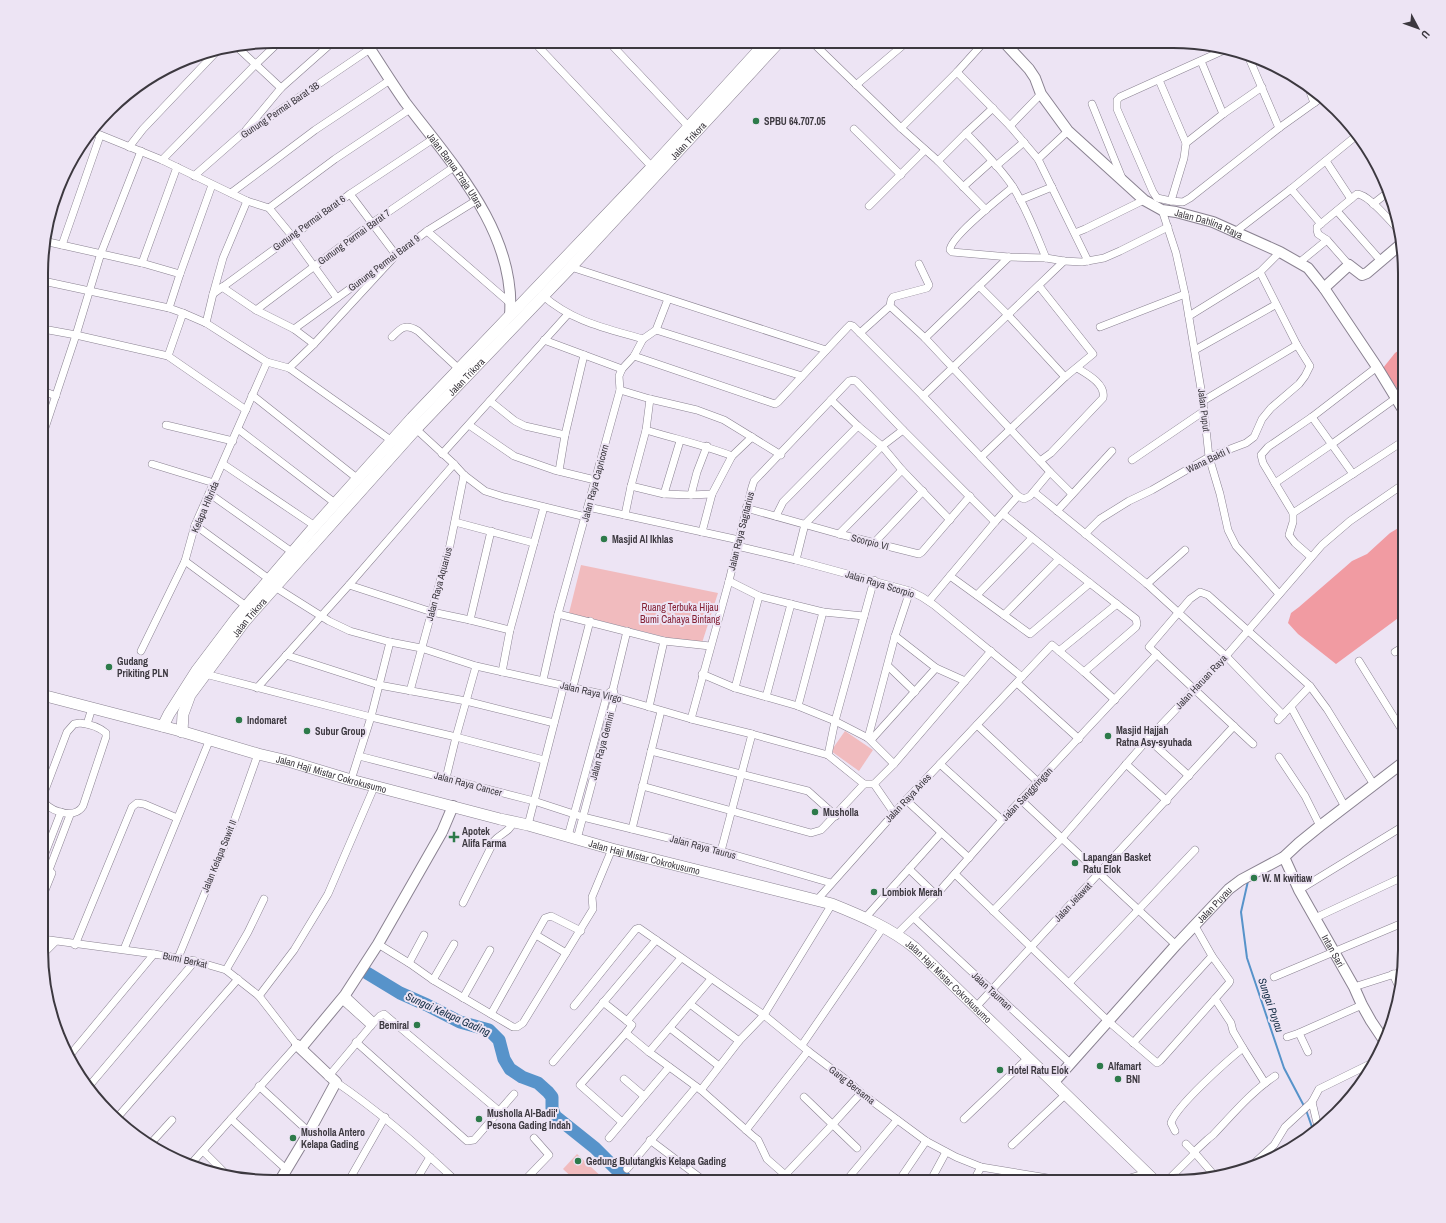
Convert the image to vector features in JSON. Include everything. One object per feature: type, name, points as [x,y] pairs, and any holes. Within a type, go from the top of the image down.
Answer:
[{"type":"main road","name":"Jalan Trikora","points":[[182,732],[183,714],[190,695],[245,621],[292,552],[392,441],[459,374],[542,295],[652,167],[760,48]]},
{"type":"main road","name":"Jalan Trikora","points":[[163,726],[197,670],[246,606],[272,583],[416,429],[459,374],[510,315],[572,260],[773,48]]},
{"type":"main road","name":"Jalan Haji Mistar Cokrokusumo","points":[[48,697],[163,726],[351,780],[528,825],[612,849],[832,904],[866,917],[884,926],[916,948],[1149,1175]]},
{"type":"street","points":[[162,160],[273,48]]},
{"type":"street","points":[[244,133],[255,118],[282,88],[326,48]]},
{"type":"street","name":"Gunung Permai Barat 3B","points":[[194,176],[244,133],[267,119],[363,48]]},
{"type":"street","name":"Jalan Banua Praja Utara","points":[[369,48],[410,109],[477,200],[497,240],[504,259],[511,303],[510,315]]},
{"type":"street","points":[[540,48],[652,167]]},
{"type":"street","points":[[615,48],[688,127]]},
{"type":"street","points":[[818,48],[901,128],[938,161],[986,210]]},
{"type":"street","points":[[856,85],[900,48]]},
{"type":"street","points":[[901,128],[979,48]]},
{"type":"street","name":"Jalan Dahlina Raya","points":[[1010,48],[1020,58],[1035,78],[1041,94],[1068,131],[1144,200],[1170,206],[1213,222],[1280,252],[1300,262],[1308,268],[1324,288],[1398,401]]},
{"type":"street","points":[[241,50],[282,88]]},
{"type":"street","points":[[1219,53],[1120,97],[1117,100],[1117,109],[1153,192],[1157,198],[1170,206],[1190,198],[1279,128],[1317,101]]},
{"type":"street","points":[[129,147],[143,128],[211,57]]},
{"type":"street","points":[[1201,61],[1223,114]]},
{"type":"street","points":[[1251,62],[1279,128]]},
{"type":"street","points":[[957,72],[1010,126],[1038,159],[1088,261]]},
{"type":"street","points":[[231,193],[315,130],[390,80]]},
{"type":"street","points":[[1159,80],[1186,143],[1184,158],[1170,206]]},
{"type":"street","points":[[1186,143],[1223,114],[1262,87]]},
{"type":"street","points":[[1010,126],[1041,94]]},
{"type":"street","points":[[1312,96],[1314,103]]},
{"type":"street","points":[[1092,104],[1125,184]]},
{"type":"street","points":[[938,161],[993,108]]},
{"type":"street","points":[[269,208],[335,159],[410,109]]},
{"type":"street","points":[[854,130],[901,174]]},
{"type":"street","points":[[1038,159],[1068,131]]},
{"type":"street","points":[[966,133],[994,163],[1013,187],[1028,216],[1046,258]]},
{"type":"street","points":[[97,134],[162,160],[247,201],[269,208],[292,236],[313,267],[337,298]]},
{"type":"street","points":[[62,245],[100,136]]},
{"type":"street","points":[[1235,232],[1292,189],[1353,138]]},
{"type":"street","name":"Gunung Permai Barat 6","points":[[213,294],[350,194],[433,139]]},
{"type":"street","points":[[963,187],[1024,142]]},
{"type":"street","points":[[869,206],[925,150]]},
{"type":"street","points":[[48,419],[90,292],[101,253],[140,151]]},
{"type":"street","points":[[1326,160],[1351,199]]},
{"type":"street","points":[[142,263],[177,167]]},
{"type":"street","name":"Gunung Permai Barat 7","points":[[256,310],[372,223],[454,167]]},
{"type":"street","points":[[169,308],[212,185]]},
{"type":"street","points":[[1013,187],[986,210],[950,246],[950,250],[954,253],[1046,258],[1064,261],[1088,261],[1104,258],[1168,227]]},
{"type":"street","points":[[1020,200],[1052,187]]},
{"type":"street","points":[[1292,189],[1321,224]]},
{"type":"street","points":[[288,368],[314,344],[396,255],[350,194]]},
{"type":"street","points":[[1392,223],[1373,204],[1360,194],[1357,194],[1321,224],[1317,230],[1318,234],[1327,240],[1349,265],[1362,274],[1367,273],[1397,248]]},
{"type":"street","points":[[1373,204],[1384,195]]},
{"type":"street","name":"Gunung Permai Barat 9","points":[[294,330],[427,231],[477,200]]},
{"type":"street","points":[[1075,233],[1144,200]]},
{"type":"street","points":[[206,323],[223,258],[247,201]]},
{"type":"street","name":"Jalan Puput","points":[[1170,206],[1168,227],[1176,253],[1189,316],[1203,401],[1209,457],[1220,494],[1228,530],[1236,546],[1279,594]]},
{"type":"street","points":[[1337,211],[1381,261]]},
{"type":"street","points":[[427,231],[511,303]]},
{"type":"street","points":[[1300,262],[1327,240]]},
{"type":"street","points":[[50,242],[101,253],[180,274]]},
{"type":"street","points":[[1189,316],[1260,272],[1280,252]]},
{"type":"street","points":[[925,338],[1009,256]]},
{"type":"street","points":[[572,260],[668,299],[826,350]]},
{"type":"street","points":[[923,396],[1064,261]]},
{"type":"street","points":[[860,333],[890,306],[893,297],[927,288],[929,285],[919,264]]},
{"type":"street","points":[[1324,288],[1349,265]]},
{"type":"street","points":[[1203,401],[1296,345],[1260,272]]},
{"type":"street","points":[[48,282],[169,308],[206,323],[267,362],[288,368],[392,441]]},
{"type":"street","points":[[979,286],[1065,377]]},
{"type":"street","points":[[981,457],[1065,377],[1093,354],[1039,286]]},
{"type":"street","points":[[222,287],[256,310],[294,330],[314,344]]},
{"type":"street","points":[[1100,327],[1185,294]]},
{"type":"street","points":[[542,295],[555,306],[585,322],[643,339]]},
{"type":"street","points":[[544,340],[622,369],[634,356],[643,339],[656,330],[668,299]]},
{"type":"street","points":[[1195,350],[1275,305]]},
{"type":"street","points":[[890,306],[925,338],[1072,494]]},
{"type":"street","points":[[168,356],[183,313]]},
{"type":"street","points":[[442,454],[568,314]]},
{"type":"street","points":[[634,356],[775,404],[850,325],[853,326],[923,396],[1018,496],[1024,499],[1030,496],[1050,472]]},
{"type":"street","points":[[392,337],[401,328],[408,326],[413,327],[459,374]]},
{"type":"street","points":[[48,329],[168,356],[246,410]]},
{"type":"street","points":[[656,330],[802,376]]},
{"type":"street","name":"Wana Bakti I","points":[[1085,534],[1100,519],[1112,510],[1209,457],[1246,443],[1254,437],[1262,419],[1271,408],[1306,376],[1310,366],[1296,345]]},
{"type":"street","points":[[559,471],[565,435],[584,355]]},
{"type":"street","name":"Kelapa Hibrida","points":[[141,651],[184,561],[195,525],[267,362]]},
{"type":"street","points":[[1311,557],[1288,535],[1293,522],[1294,514],[1263,463],[1261,455],[1263,451],[1312,417],[1377,367]]},
{"type":"street","points":[[1040,461],[1051,453],[1103,398],[1103,389],[1099,384],[1089,375],[1077,368]]},
{"type":"street","name":"Jalan Raya Capricorn","points":[[543,680],[558,614],[620,390],[619,376],[622,369]]},
{"type":"street","name":"Jalan Raya Sagitarius","points":[[691,719],[702,674],[729,581],[746,508],[754,481],[781,455],[849,381],[854,380],[903,430]]},
{"type":"street","points":[[620,390],[697,410],[724,420],[781,455]]},
{"type":"street","points":[[48,393],[56,396]]},
{"type":"street","points":[[252,395],[358,479]]},
{"type":"street","points":[[1275,482],[1332,444],[1396,398]]},
{"type":"street","points":[[625,515],[646,430],[650,399]]},
{"type":"street","points":[[490,400],[515,421],[525,426],[565,435]]},
{"type":"street","points":[[831,400],[858,426],[882,446],[902,470],[950,520]]},
{"type":"street","points":[[1132,460],[1204,411]]},
{"type":"street","points":[[1312,417],[1353,474]]},
{"type":"street","points":[[166,425],[233,441]]},
{"type":"street","points":[[469,425],[514,456],[559,471],[595,480]]},
{"type":"street","points":[[776,516],[782,502],[858,426]]},
{"type":"street","points":[[238,429],[335,503]]},
{"type":"street","points":[[416,429],[464,475],[485,490],[544,508],[586,516]]},
{"type":"street","points":[[646,430],[680,441],[707,446],[732,456]]},
{"type":"street","points":[[796,560],[805,524],[882,446],[903,430],[995,522]]},
{"type":"street","points":[[702,532],[712,494],[732,456],[752,437]]},
{"type":"street","points":[[664,494],[680,441]]},
{"type":"street","points":[[1294,514],[1398,445]]},
{"type":"street","points":[[691,495],[697,472],[707,446]]},
{"type":"street","points":[[1057,511],[1112,451]]},
{"type":"street","points":[[152,464],[214,483]]},
{"type":"street","points":[[223,464],[315,526]]},
{"type":"street","points":[[257,688],[454,464]]},
{"type":"street","points":[[839,534],[902,470]]},
{"type":"street","name":"Jalan Raya Aquarius","points":[[410,691],[455,522],[464,475]]},
{"type":"street","points":[[631,486],[664,494],[712,494]]},
{"type":"street","name":"Jalan Haruan Raya","points":[[993,911],[1062,838],[1148,739],[1226,656],[1322,545],[1350,521],[1398,488]]},
{"type":"street","points":[[874,543],[923,491]]},
{"type":"street","points":[[1034,492],[1147,584],[1178,614],[1226,656],[1281,718],[1310,686]]},
{"type":"street","points":[[210,494],[292,552]]},
{"type":"street","name":"Scorpio VI","points":[[746,508],[839,534],[920,554],[970,496]]},
{"type":"street","points":[[929,601],[1018,496]]},
{"type":"street","name":"Jalan Raya Scorpio","points":[[588,507],[702,532],[796,560],[910,591],[929,601],[992,651],[1078,739]]},
{"type":"street","points":[[502,672],[510,630],[544,508]]},
{"type":"street","points":[[1002,514],[1136,619],[1137,624],[1084,672]]},
{"type":"street","points":[[455,522],[534,543]]},
{"type":"street","name":"Jalan Raya Virgo","points":[[195,525],[272,583],[321,616],[350,631],[390,642],[421,648],[476,666],[615,697],[649,706],[661,711],[828,755],[864,784]]},
{"type":"street","points":[[470,620],[491,531]]},
{"type":"street","points":[[977,595],[1032,538]]},
{"type":"street","points":[[1147,584],[1185,550]]},
{"type":"street","points":[[1004,615],[1059,559]]},
{"type":"street","points":[[184,561],[246,606]]},
{"type":"street","points":[[950,576],[1030,634],[1090,583]]},
{"type":"street","points":[[828,755],[835,721],[874,580]]},
{"type":"street","points":[[729,581],[759,596],[823,612],[864,616]]},
{"type":"street","points":[[349,585],[432,612],[510,630]]},
{"type":"street","points":[[870,739],[895,636],[910,591]]},
{"type":"street","points":[[1253,744],[1149,647],[1195,594],[1200,592],[1204,593],[1310,686],[1327,709],[1374,785]]},
{"type":"street","points":[[735,688],[759,596]]},
{"type":"street","points":[[766,696],[791,604]]},
{"type":"street","points":[[1115,700],[1059,651],[1117,604]]},
{"type":"street","points":[[798,706],[823,612]]},
{"type":"street","points":[[558,614],[664,641],[710,646]]},
{"type":"street","points":[[573,687],[590,621]]},
{"type":"street","points":[[613,689],[627,631]]},
{"type":"street","points":[[895,636],[936,668],[965,681]]},
{"type":"street","points":[[649,706],[664,641]]},
{"type":"street","points":[[351,780],[371,717],[390,642]]},
{"type":"street","name":"Jalan Raya Aries","points":[[817,900],[894,813],[1052,645],[1059,651]]},
{"type":"street","points":[[642,786],[811,833],[821,830],[836,816],[864,784],[874,784],[894,764],[992,651]]},
{"type":"street","name":"Jalan Sanggringan","points":[[896,934],[936,896],[1002,820],[1157,654]]},
{"type":"street","points":[[286,655],[379,684],[466,701],[554,723]]},
{"type":"street","points":[[1359,661],[1398,724]]},
{"type":"street","points":[[446,778],[476,666]]},
{"type":"street","points":[[888,666],[915,692]]},
{"type":"street","points":[[870,739],[936,668]]},
{"type":"street","points":[[205,674],[544,760]]},
{"type":"street","points":[[702,674],[735,688],[798,706],[835,721],[870,739],[894,764]]},
{"type":"street","points":[[528,825],[564,685]]},
{"type":"street","name":"Jalan Raya Gemini","points":[[572,837],[575,814],[607,695],[613,689]]},
{"type":"street","name":"Jalan Raya Gemini","points":[[572,837],[583,817],[615,697],[613,689]]},
{"type":"street","points":[[1291,707],[1345,807]]},
{"type":"street","points":[[87,724],[92,708]]},
{"type":"street","points":[[632,829],[661,711]]},
{"type":"street","points":[[48,780],[67,732],[74,724],[87,724],[106,733],[106,737],[83,806],[78,813],[70,815],[48,805]]},
{"type":"street","points":[[977,725],[1038,782]]},
{"type":"street","name":"Jalan Jelawat","points":[[976,1007],[1234,726]]},
{"type":"street","points":[[720,852],[740,773],[752,734]]},
{"type":"street","points":[[124,949],[210,739]]},
{"type":"street","points":[[1148,739],[1189,776]]},
{"type":"street","points":[[651,751],[808,791],[836,816]]},
{"type":"street","name":"Jalan Kelapa Sawit II","points":[[178,958],[232,827],[258,754]]},
{"type":"street","name":"Jalan Raya Cancer","points":[[359,756],[534,801],[575,814]]},
{"type":"street","points":[[1279,757],[1305,796],[1320,826]]},
{"type":"street","points":[[940,764],[1002,820]]},
{"type":"street","points":[[1126,764],[1166,801]]},
{"type":"street","name":"Jalan Puyau","points":[[1054,1082],[1176,945],[1229,889],[1242,880],[1284,857],[1320,826],[1398,766]]},
{"type":"street","points":[[874,784],[894,813]]},
{"type":"street","points":[[259,996],[294,950],[328,894],[375,785]]},
{"type":"street","points":[[906,800],[969,858]]},
{"type":"street","points":[[1021,800],[1176,945]]},
{"type":"street","points":[[75,945],[132,807],[137,803],[144,804],[178,818]]},
{"type":"street","points":[[195,1161],[260,1086],[299,1046],[343,997],[378,944],[442,832],[454,806]]},
{"type":"street","points":[[48,846],[61,812]]},
{"type":"street","name":"Jalan Raya Taurus","points":[[575,814],[831,883]]},
{"type":"street","points":[[48,884],[52,875],[49,870],[70,815]]},
{"type":"street","points":[[463,902],[494,841],[498,836],[509,830],[513,822]]},
{"type":"street","points":[[1298,890],[1398,829]]},
{"type":"street","points":[[866,917],[942,833]]},
{"type":"street","points":[[378,944],[463,998],[513,1027],[517,1027],[523,1023],[581,931],[593,909],[592,897],[612,849]]},
{"type":"street","points":[[1069,983],[1140,910],[1195,850]]},
{"type":"street","name":"Intan Sari","points":[[1284,857],[1298,890],[1354,987],[1376,1031],[1381,1037]]},
{"type":"street","points":[[909,869],[936,896]]},
{"type":"street","points":[[955,874],[1108,1021],[1155,1062],[1158,1062],[1216,999],[1230,980],[1212,956],[1195,926]]},
{"type":"street","points":[[1315,918],[1398,879]]},
{"type":"street","points":[[226,970],[248,932],[264,900]]},
{"type":"street","points":[[627,1169],[650,1140],[764,1016],[832,904]]},
{"type":"street","points":[[491,1014],[545,918],[551,916],[581,931]]},
{"type":"street","name":"Jalan Tauman","points":[[914,918],[1070,1063]]},
{"type":"street","points":[[1274,977],[1398,925]]},
{"type":"street","points":[[802,1045],[884,926]]},
{"type":"street","name":"Gang Bersama","points":[[574,1006],[636,929],[642,929],[764,1016],[860,1092],[926,1141],[946,1152],[981,1166],[1027,1175]]},
{"type":"street","points":[[409,963],[424,935]]},
{"type":"street","points":[[536,935],[566,953]]},
{"type":"street","points":[[553,1062],[656,940]]},
{"type":"street","name":"Bumi Berkat","points":[[48,941],[75,945],[124,949],[195,961],[226,970],[259,996],[299,1046]]},
{"type":"street","points":[[48,949],[55,942]]},
{"type":"street","points":[[433,980],[454,944]]},
{"type":"street","points":[[463,998],[490,950]]},
{"type":"street","points":[[73,1052],[154,954]]},
{"type":"street","points":[[1133,1043],[1212,956]]},
{"type":"street","points":[[627,1021],[681,958]]},
{"type":"street","points":[[92,1083],[195,961]]},
{"type":"street","points":[[1354,987],[1397,973]]},
{"type":"street","points":[[1393,974],[1396,980]]},
{"type":"street","points":[[120,1114],[238,979]]},
{"type":"street","points":[[649,1052],[711,979]]},
{"type":"street","points":[[343,997],[373,1024]]},
{"type":"street","points":[[1216,999],[1231,1023],[1233,1031],[1265,1083]]},
{"type":"street","points":[[603,1002],[632,1025],[580,1085],[622,1122]]},
{"type":"street","points":[[690,1004],[739,1042]]},
{"type":"street","points":[[1287,1037],[1362,1005]]},
{"type":"street","points":[[284,1175],[309,1132],[332,1079],[356,1042],[382,1014],[386,1015],[499,1111]]},
{"type":"street","points":[[670,1028],[719,1066]]},
{"type":"street","points":[[626,1032],[649,1052],[698,1088],[758,1140],[767,1159],[785,1175],[833,1124],[860,1092]]},
{"type":"street","points":[[1299,1033],[1308,1052]]},
{"type":"street","points":[[356,1042],[467,1141],[474,1140],[514,1094]]},
{"type":"street","points":[[299,1046],[332,1079],[385,1117],[449,1175]]},
{"type":"street","points":[[1175,1131],[1171,1123],[1174,1116],[1190,1098],[1243,1048]]},
{"type":"street","points":[[746,1130],[808,1051]]},
{"type":"street","points":[[964,1120],[1028,1057]]},
{"type":"street","points":[[609,1138],[669,1066]]},
{"type":"street","points":[[1261,1157],[1274,1145],[1285,1127],[1310,1104],[1317,1092],[1322,1087],[1365,1066]]},
{"type":"street","points":[[1173,1175],[1208,1139],[1214,1135],[1244,1102],[1275,1076]]},
{"type":"street","points":[[624,1079],[644,1096]]},
{"type":"street","points":[[260,1086],[309,1132]]},
{"type":"street","points":[[1012,1145],[1066,1094]]},
{"type":"street","points":[[804,1097],[856,1148]]},
{"type":"street","points":[[1310,1104],[1316,1123]]},
{"type":"street","points":[[352,1175],[385,1117]]},
{"type":"street","points":[[231,1119],[287,1170]]},
{"type":"street","points":[[153,1140],[172,1120]]},
{"type":"street","points":[[851,1175],[897,1120]]},
{"type":"street","points":[[530,1175],[549,1155],[534,1138]]},
{"type":"street","points":[[650,1140],[696,1175]]},
{"type":"street","points":[[903,1175],[926,1141]]},
{"type":"street","points":[[1186,1144],[1195,1152],[1211,1172]]},
{"type":"street","points":[[204,1152],[221,1169]]},
{"type":"street","points":[[934,1175],[946,1152]]},
{"type":"street","points":[[419,1175],[430,1157]]},
{"type":"street","points":[[976,1175],[981,1166]]},
{"type":"street","points":[[1142,1175],[1146,1172]]},
{"type":"green space","name":"Ruang Terbuka Hijau Bumi Cahaya Bintang","points":[[581,565],[718,593],[701,646],[569,613]]},
{"type":"green space","points":[[845,731],[873,750],[859,771],[831,751]]},
{"type":"green space","name":"Gedung Bulutangkis Kelapa Gading","points":[[577,1154],[600,1175],[569,1175],[563,1169]]},
{"type":"shaded area","points":[[1398,351],[1398,390],[1383,368]]},
{"type":"shaded area","points":[[1398,528],[1398,618],[1336,664],[1298,634],[1288,623],[1291,613],[1352,561],[1367,554],[1390,533]]},
{"type":"waterway","name":"Sungai Puyau","points":[[1248,881],[1241,912],[1247,958],[1284,1068],[1304,1106]]},
{"type":"waterway","name":"Sungai Kelapa Gading","points":[[367,973],[400,993],[460,1022],[489,1030],[499,1040],[504,1059],[510,1069],[522,1077],[538,1083],[548,1092],[552,1097],[552,1108],[555,1116],[595,1148],[622,1175]]},
{"type":"waterway","name":"Sungai Puyau","points":[[1306,1110],[1312,1127]]},
{"type":"place","name":"SPBU 64.707.05","points":[[756,121]]},
{"type":"place","name":"Masjid Al Ikhlas","points":[[604,539]]},
{"type":"place","name":"Gudang Prikiting PLN","points":[[109,667]]},
{"type":"place","name":"Indomaret","points":[[239,720]]},
{"type":"place","name":"Subur Group","points":[[307,731]]},
{"type":"place","name":"Masjid Hajjah Ratna Asy-syuhada","points":[[1108,736]]},
{"type":"place","name":"Musholla","points":[[815,812]]},
{"type":"place","name":"Apotek Alifa Farma","points":[[454,837]]},
{"type":"place","name":"Lapangan Basket Ratu Elok","points":[[1075,863]]},
{"type":"place","name":"W. M kwitiaw","points":[[1254,878]]},
{"type":"place","name":"Lombiok Merah","points":[[874,892]]},
{"type":"place","name":"Bemiral","points":[[417,1025]]},
{"type":"place","name":"Alfamart","points":[[1100,1066]]},
{"type":"place","name":"Hotel Ratu Elok","points":[[1000,1070]]},
{"type":"place","name":"BNI","points":[[1118,1079]]},
{"type":"place","name":"Musholla Al-Badii' Pesona Gading Indah","points":[[479,1119]]},
{"type":"place","name":"Musholla Antero Kelapa Gading","points":[[293,1138]]},
{"type":"place","name":"Gedung Bulutangkis Kelapa Gading","points":[[578,1161]]}]
